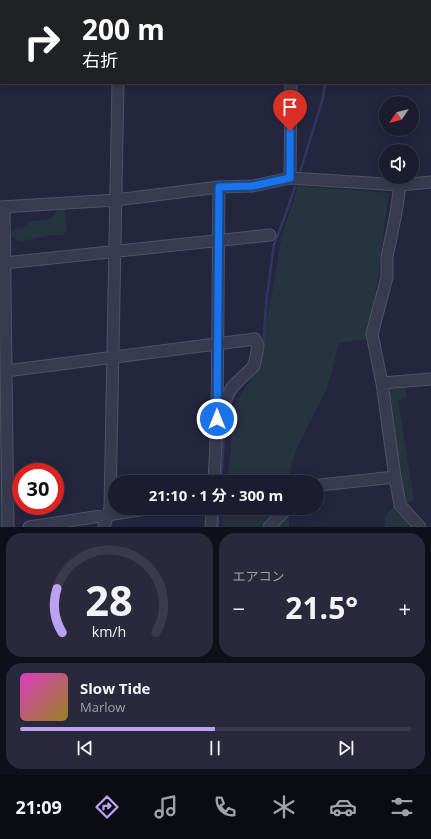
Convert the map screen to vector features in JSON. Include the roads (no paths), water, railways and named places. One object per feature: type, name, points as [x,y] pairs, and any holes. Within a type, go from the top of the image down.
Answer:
[{"type":"street","points":[[104,527],[110,508],[118,84]]},
{"type":"street","points":[[290,178],[291,84]]},
{"type":"street","points":[[8,527],[5,263],[2,207],[116,200],[219,187],[252,186],[290,178],[400,185],[431,182]]},
{"type":"street","points":[[400,185],[387,257],[387,277],[372,334],[382,382],[400,505],[420,527]]},
{"type":"street","points":[[214,475],[217,419],[219,187]]},
{"type":"street","points":[[5,263],[270,235]]},
{"type":"street","points":[[6,371],[255,339],[258,346],[254,366],[232,387],[217,419]]},
{"type":"street","points":[[382,382],[431,379]]},
{"type":"street","points":[[324,485],[395,477]]},
{"type":"street","points":[[30,527],[114,515]]},
{"type":"street","points":[[211,527],[212,515]]},
{"type":"street","points":[[269,527],[281,515]]},
{"type":"waterway","points":[[300,172],[323,98],[325,84]]},
{"type":"waterway","points":[[263,345],[267,295],[274,244],[295,187]]},
{"type":"waterway","points":[[260,363],[262,352]]},
{"type":"waterway","points":[[221,475],[225,421],[234,395],[242,385]]},
{"type":"waterway","points":[[218,527],[219,515]]}]
